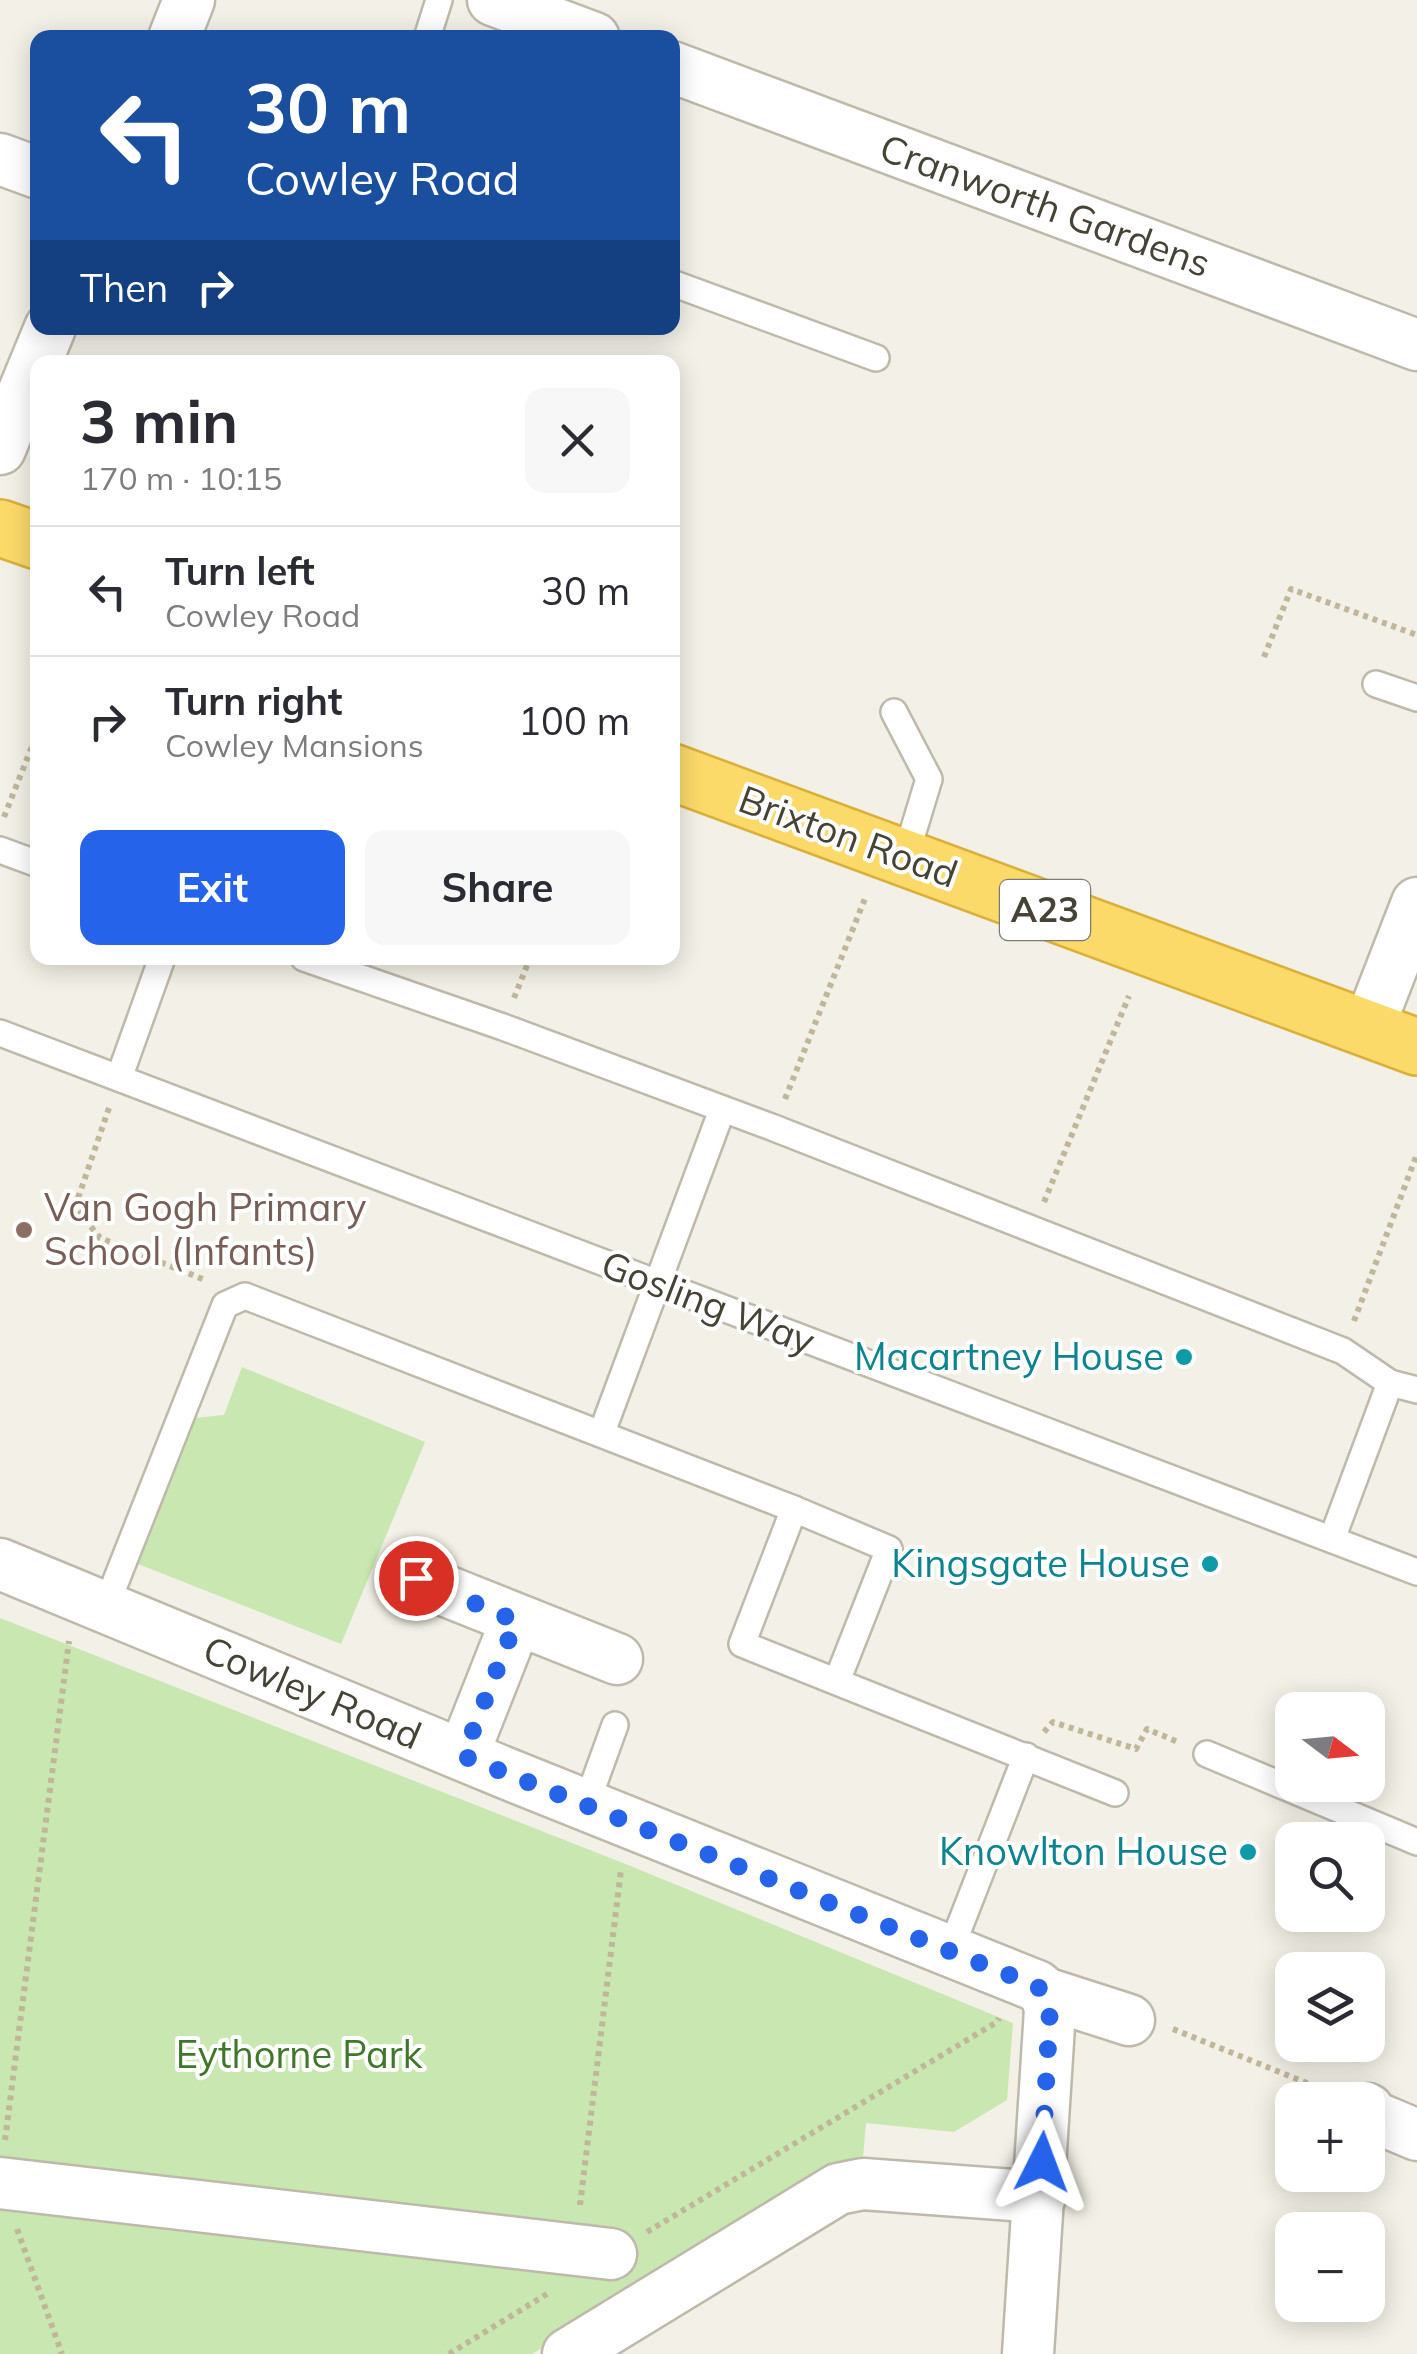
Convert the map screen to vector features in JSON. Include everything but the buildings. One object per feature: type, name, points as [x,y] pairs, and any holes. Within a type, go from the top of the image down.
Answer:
[{"type":"highway","points":[[0,528],[30,538]]},
{"type":"highway","name":"Brixton Road","points":[[680,775],[1392,1038]]},
{"type":"street","points":[[177,30],[189,0]]},
{"type":"street","points":[[493,0],[573,30]]},
{"type":"street","name":"Cranworth Gardens","points":[[680,70],[1417,345]]},
{"type":"street","points":[[0,158],[30,171]]},
{"type":"street","points":[[0,449],[30,376]]},
{"type":"street","points":[[1392,1038],[1417,903]]},
{"type":"street","name":"Cowley Road","points":[[0,1564],[463,1756],[1037,1986],[1023,2003]]},
{"type":"street","points":[[416,1578],[617,1659]]},
{"type":"street","points":[[463,1756],[516,1621]]},
{"type":"street","points":[[1023,2003],[1050,2008],[1028,2354]]},
{"type":"street","name":"Cowley Road","points":[[1023,2003],[1129,2020]]},
{"type":"street","points":[[1385,2121],[1417,2135]]},
{"type":"street","points":[[0,2183],[593,2252]]},
{"type":"street","points":[[568,2354],[838,2188],[862,2184],[1040,2197]]},
{"type":"lane","points":[[430,30],[439,0]]},
{"type":"lane","points":[[680,286],[876,358]]},
{"type":"lane","points":[[1376,684],[1417,698]]},
{"type":"lane","points":[[894,712],[929,780],[906,858]]},
{"type":"lane","points":[[0,850],[30,861]]},
{"type":"lane","points":[[120,1078],[160,965]]},
{"type":"lane","points":[[324,965],[774,1128],[1342,1351],[1390,1383],[1417,1390]]},
{"type":"lane","name":"Gosling Way","points":[[0,1033],[1417,1572]]},
{"type":"lane","points":[[602,1432],[722,1110]]},
{"type":"lane","points":[[106,1606],[225,1304],[245,1296],[602,1432],[888,1549],[837,1681]]},
{"type":"lane","points":[[1332,1539],[1390,1383]]},
{"type":"lane","points":[[794,1508],[742,1644],[1114,1793]]},
{"type":"lane","points":[[586,1805],[615,1725]]},
{"type":"lane","points":[[1207,1754],[1417,1842]]},
{"type":"lane","points":[[950,1951],[1026,1756]]},
{"type":"path","points":[[1264,657],[1291,589],[1417,635]]},
{"type":"path","points":[[0,828],[30,751]]},
{"type":"path","points":[[774,1128],[866,896]]},
{"type":"path","points":[[1032,1231],[1129,996]]},
{"type":"path","points":[[120,1078],[75,1207],[100,1238],[245,1296]]},
{"type":"path","points":[[1342,1351],[1417,1154]]},
{"type":"path","points":[[62,2354],[0,2183],[69,1640]]},
{"type":"path","points":[[1026,1756],[1052,1722],[1136,1749],[1147,1729],[1207,1754]]},
{"type":"path","points":[[593,2252],[623,1859]]},
{"type":"path","points":[[449,2354],[593,2252],[997,2022],[1023,2003]]},
{"type":"path","points":[[1129,2020],[1148,2020],[1303,2082]]},
{"type":"green space","points":[[242,1367],[425,1442],[341,1644],[138,1564],[195,1418],[224,1415]]},
{"type":"green space","name":"Eythorne Park","points":[[0,1618],[628,1865],[1013,2023],[1007,2100],[954,2132],[866,2123],[862,2169],[824,2176],[532,2354],[0,2354]]},
{"type":"place","name":"Van Gogh Primary School (Infants)","points":[[24,1230]]},
{"type":"place","name":"Macartney House","points":[[1184,1357]]},
{"type":"place","name":"Kingsgate House","points":[[1210,1564]]},
{"type":"place","name":"Knowlton House","points":[[1248,1852]]},
{"type":"route","points":[[416,1578],[516,1621],[463,1756],[1037,1986],[1050,2008],[1042,2162]]}]
